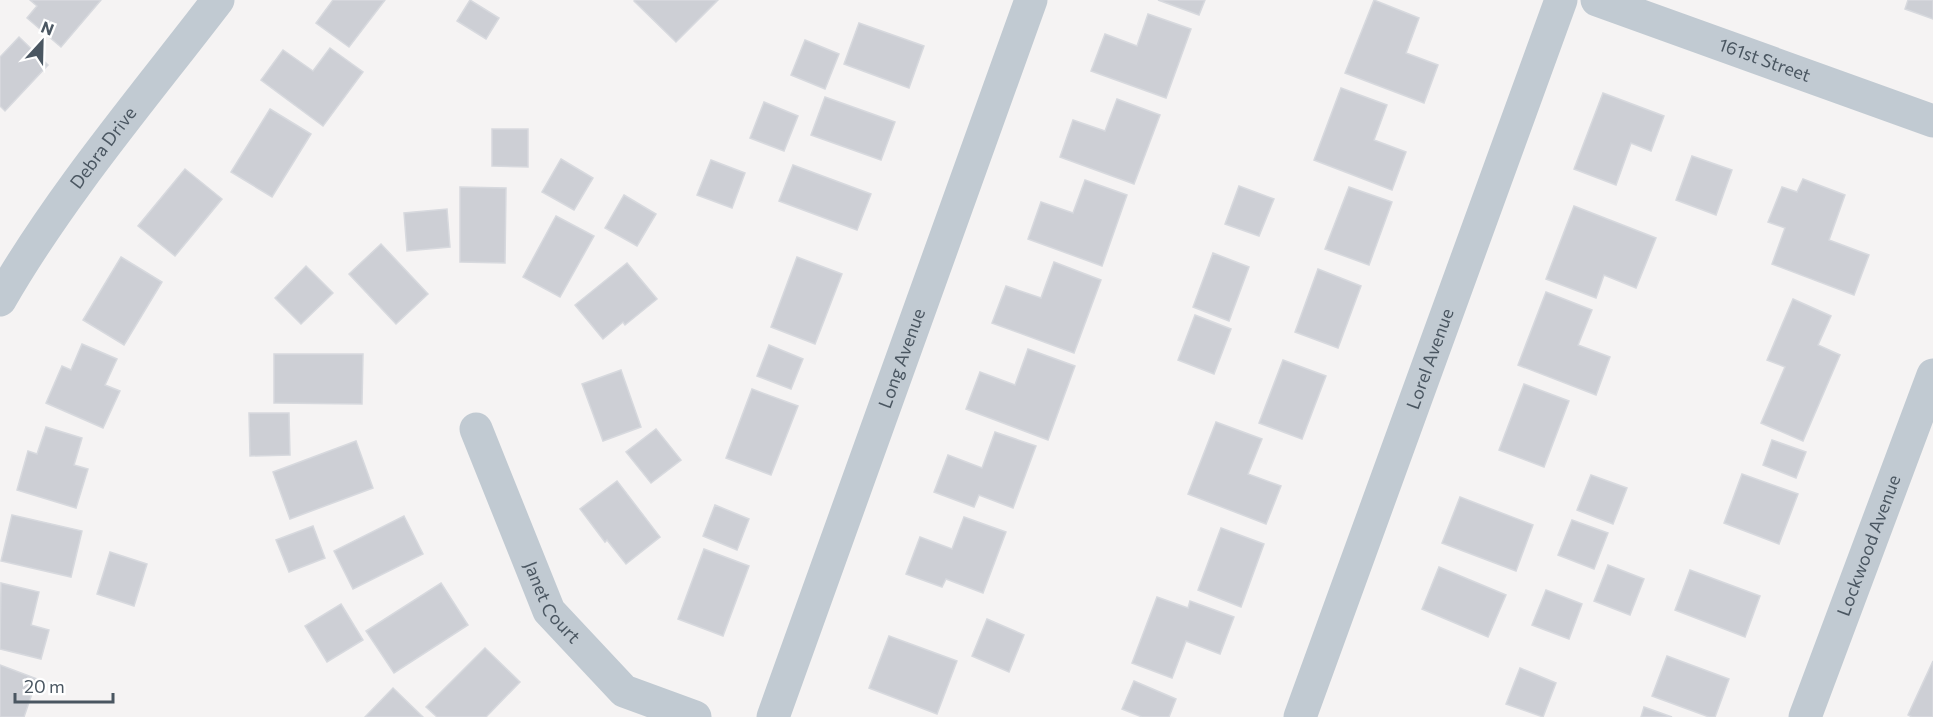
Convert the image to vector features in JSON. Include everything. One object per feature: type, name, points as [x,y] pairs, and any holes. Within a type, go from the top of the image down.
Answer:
[{"type":"street","name":"Debra Drive","points":[[0,300],[22,262],[59,208],[218,0]]},
{"type":"street","name":"Long Avenue","points":[[773,717],[1031,0]]},
{"type":"street","name":"Lorel Avenue","points":[[1300,717],[1561,0]]},
{"type":"street","name":"161st Street","points":[[1597,0],[1933,121]]},
{"type":"street","name":"Lockwood Avenue","points":[[1805,717],[1933,375]]},
{"type":"street","name":"Janet Court","points":[[476,429],[549,611],[624,691],[695,717]]},
{"type":"building","points":[[30,0],[101,0],[61,47],[27,18],[37,6]]},
{"type":"building","points":[[333,0],[385,0],[349,47],[316,23]]},
{"type":"building","points":[[470,0],[499,18],[486,39],[457,21]]},
{"type":"building","points":[[635,0],[718,0],[676,42]]},
{"type":"building","points":[[1158,0],[1205,0],[1199,15]]},
{"type":"building","points":[[1374,0],[1419,18],[1406,53],[1438,65],[1424,103],[1345,73]]},
{"type":"building","points":[[1908,0],[1933,0],[1933,19],[1905,9]]},
{"type":"building","points":[[1148,14],[1191,29],[1166,98],[1091,71],[1105,34],[1137,46]]},
{"type":"building","points":[[859,23],[924,46],[909,88],[844,64]]},
{"type":"building","points":[[19,37],[48,65],[5,111],[0,106],[0,57]]},
{"type":"building","points":[[805,40],[839,54],[825,89],[791,75]]},
{"type":"building","points":[[330,48],[363,72],[323,126],[261,80],[283,50],[313,71]]},
{"type":"building","points":[[1341,88],[1387,105],[1374,140],[1406,152],[1392,190],[1314,160]]},
{"type":"building","points":[[1603,93],[1664,116],[1651,151],[1631,143],[1616,185],[1574,169]]},
{"type":"building","points":[[825,97],[895,122],[881,160],[811,135]]},
{"type":"building","points":[[1117,99],[1160,115],[1134,184],[1060,157],[1073,120],[1105,131]]},
{"type":"building","points":[[764,102],[798,116],[784,151],[750,138]]},
{"type":"building","points":[[270,109],[311,134],[272,197],[231,172]]},
{"type":"building","points":[[492,129],[528,129],[528,167],[492,166]]},
{"type":"building","points":[[1692,156],[1732,170],[1716,215],[1676,200]]},
{"type":"building","points":[[561,159],[593,178],[574,210],[542,192]]},
{"type":"building","points":[[711,160],[745,173],[732,208],[697,195]]},
{"type":"building","points":[[793,165],[871,194],[857,230],[779,201]]},
{"type":"building","points":[[185,169],[222,199],[175,256],[138,226]]},
{"type":"building","points":[[1803,179],[1845,195],[1829,240],[1869,255],[1854,295],[1772,264],[1785,228],[1768,222],[1782,187],[1797,192]]},
{"type":"building","points":[[1085,180],[1127,195],[1102,266],[1028,239],[1041,202],[1073,213]]},
{"type":"building","points":[[1239,186],[1274,199],[1259,236],[1225,224]]},
{"type":"building","points":[[460,187],[506,188],[505,263],[460,262]]},
{"type":"building","points":[[1349,187],[1392,202],[1369,265],[1325,249]]},
{"type":"building","points":[[624,195],[656,214],[637,246],[605,228]]},
{"type":"building","points":[[1574,206],[1656,238],[1636,288],[1604,275],[1596,298],[1546,279]]},
{"type":"building","points":[[447,209],[450,247],[407,251],[404,213]]},
{"type":"building","points":[[556,216],[594,236],[560,297],[523,277]]},
{"type":"building","points":[[381,244],[428,294],[396,324],[349,274]]},
{"type":"building","points":[[1213,253],[1249,267],[1229,321],[1193,307]]},
{"type":"building","points":[[121,257],[162,282],[124,345],[83,320]]},
{"type":"building","points":[[797,257],[842,274],[815,344],[771,327]]},
{"type":"building","points":[[1054,262],[1101,280],[1074,353],[992,323],[1006,286],[1041,298]]},
{"type":"building","points":[[627,263],[657,299],[625,325],[623,322],[603,339],[575,305]]},
{"type":"building","points":[[306,266],[333,293],[301,324],[275,298]]},
{"type":"building","points":[[1318,269],[1361,286],[1338,348],[1295,332]]},
{"type":"building","points":[[1546,292],[1592,310],[1578,345],[1610,357],[1596,395],[1518,365]]},
{"type":"building","points":[[1793,299],[1831,316],[1818,345],[1840,355],[1803,441],[1761,423],[1785,367],[1767,360]]},
{"type":"building","points":[[1195,315],[1231,329],[1214,374],[1178,360]]},
{"type":"building","points":[[82,344],[117,359],[105,385],[120,391],[103,428],[46,403],[62,366],[71,370]]},
{"type":"building","points":[[769,345],[803,359],[791,389],[757,376]]},
{"type":"building","points":[[1028,349],[1075,366],[1048,440],[966,409],[980,372],[1015,385]]},
{"type":"building","points":[[274,354],[363,354],[362,404],[274,403]]},
{"type":"building","points":[[1283,360],[1326,376],[1302,439],[1259,423]]},
{"type":"building","points":[[621,370],[641,427],[603,441],[582,384]]},
{"type":"building","points":[[1524,384],[1569,401],[1544,467],[1499,450]]},
{"type":"building","points":[[752,389],[798,406],[771,475],[726,458]]},
{"type":"building","points":[[249,413],[289,413],[290,455],[250,456]]},
{"type":"building","points":[[1216,422],[1262,439],[1248,474],[1281,486],[1266,524],[1188,494]]},
{"type":"building","points":[[46,427],[82,438],[74,465],[88,469],[76,508],[17,490],[28,451],[37,454]]},
{"type":"building","points":[[656,429],[681,460],[651,483],[626,452]]},
{"type":"building","points":[[995,432],[1036,446],[1013,508],[979,495],[974,507],[934,492],[948,455],[982,468]]},
{"type":"building","points":[[1772,440],[1806,452],[1796,478],[1763,465]]},
{"type":"building","points":[[356,441],[373,488],[290,519],[273,472]]},
{"type":"building","points":[[1742,474],[1798,494],[1779,544],[1724,523]]},
{"type":"building","points":[[1591,475],[1627,488],[1613,524],[1577,510]]},
{"type":"building","points":[[617,481],[660,537],[626,564],[607,540],[605,542],[580,509]]},
{"type":"building","points":[[1460,497],[1533,525],[1516,571],[1442,543]]},
{"type":"building","points":[[715,505],[749,519],[737,550],[703,536]]},
{"type":"building","points":[[12,515],[82,531],[71,577],[1,561]]},
{"type":"building","points":[[404,516],[423,554],[353,589],[334,551]]},
{"type":"building","points":[[964,517],[1006,532],[983,593],[946,579],[942,587],[906,574],[920,537],[952,549]]},
{"type":"building","points":[[1572,520],[1608,533],[1594,569],[1558,555]]},
{"type":"building","points":[[313,526],[325,558],[289,572],[276,540]]},
{"type":"building","points":[[1221,528],[1264,544],[1241,607],[1198,590]]},
{"type":"building","points":[[704,549],[749,566],[723,636],[678,619]]},
{"type":"building","points":[[110,552],[147,564],[134,606],[97,594]]},
{"type":"building","points":[[1608,565],[1644,579],[1630,615],[1594,601]]},
{"type":"building","points":[[1439,567],[1506,595],[1488,637],[1422,609]]},
{"type":"building","points":[[1690,570],[1760,596],[1745,637],[1675,610]]},
{"type":"building","points":[[1,583],[39,592],[31,625],[49,630],[41,659],[0,649]]},
{"type":"building","points":[[441,583],[468,625],[394,673],[366,631]]},
{"type":"building","points":[[1546,590],[1582,604],[1569,639],[1532,625]]},
{"type":"building","points":[[1157,597],[1188,608],[1190,601],[1234,617],[1220,654],[1186,641],[1172,678],[1132,663]]},
{"type":"building","points":[[341,604],[363,640],[327,662],[305,626]]},
{"type":"building","points":[[987,619],[1024,635],[1009,672],[972,656]]},
{"type":"building","points":[[889,636],[957,661],[937,714],[869,688]]},
{"type":"building","points":[[485,648],[520,682],[486,717],[437,717],[426,707]]},
{"type":"building","points":[[1667,656],[1729,679],[1715,717],[1709,717],[1652,696]]},
{"type":"building","points":[[1933,661],[1933,717],[1912,717],[1908,715]]},
{"type":"building","points":[[0,665],[37,679],[24,717],[0,717]]},
{"type":"building","points":[[1520,668],[1556,683],[1543,717],[1506,704]]},
{"type":"building","points":[[1134,681],[1176,699],[1169,717],[1142,717],[1122,709]]},
{"type":"building","points":[[393,688],[423,717],[365,717]]},
{"type":"building","points":[[1644,707],[1672,717],[1641,717]]}]
